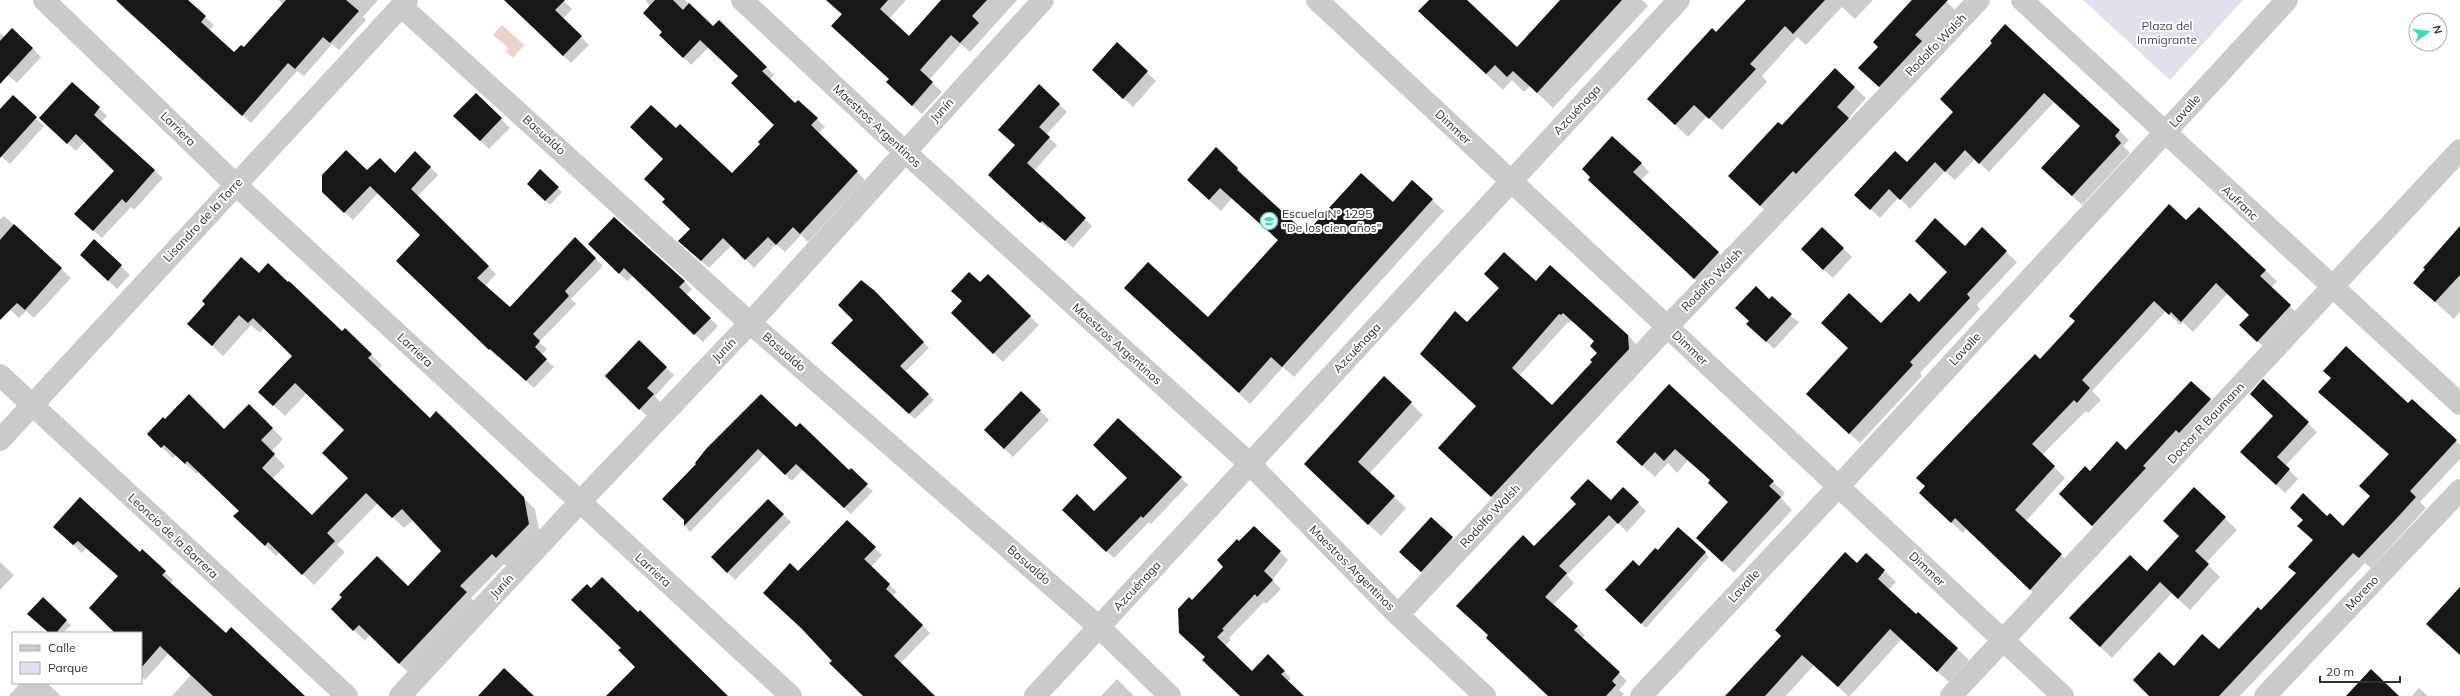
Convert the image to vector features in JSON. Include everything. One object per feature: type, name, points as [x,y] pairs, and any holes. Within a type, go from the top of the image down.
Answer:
[{"type":"street","name":"Larriera","points":[[44,0],[236,184],[791,696]]},
{"type":"street","name":"Maestros Argentinos","points":[[742,0],[904,151],[1250,464],[1398,615],[1485,696]]},
{"type":"street","name":"Junín","points":[[400,696],[579,502],[750,323],[904,151],[1043,0]]},
{"type":"street","name":"Dimmer","points":[[1317,0],[2063,696]]},
{"type":"street","name":"Azcuénaga","points":[[1035,696],[1679,0]]},
{"type":"street","name":"Rodolfo Walsh","points":[[1398,615],[1667,327],[1979,0]]},
{"type":"street","name":"Aufranc","points":[[2022,0],[2332,288],[2460,404]]},
{"type":"street","name":"Lavalle","points":[[1641,696],[1838,487],[2287,0]]},
{"type":"street","name":"Lisandro de la Torre","points":[[0,440],[404,3]]},
{"type":"street","name":"Basualdo","points":[[404,3],[750,323],[1099,626],[1170,696]]},
{"type":"street","name":"Doctor R Baumann","points":[[1951,696],[2460,150]]},
{"type":"street","name":"Leoncio de la Barrera","points":[[0,375],[347,696]]},
{"type":"street","name":"Moreno","points":[[2265,696],[2460,490]]},
{"type":"green space","name":"Plaza del Inmigrante","points":[[2083,0],[2243,0],[2170,80]]},
{"type":"shaded area","points":[[502,25],[524,45],[513,58],[506,52],[508,48],[493,35]]},
{"type":"building","points":[[116,0],[188,0],[206,16],[201,22],[234,52],[241,45],[244,47],[286,0],[346,0],[359,11],[330,43],[323,37],[295,69],[288,63],[242,116]]},
{"type":"building","points":[[504,0],[565,0],[555,10],[582,36],[563,56]]},
{"type":"building","points":[[655,0],[673,0],[683,10],[689,3],[713,26],[719,20],[767,67],[762,71],[795,103],[798,100],[818,118],[811,125],[858,171],[800,234],[793,227],[776,245],[768,237],[745,260],[723,238],[701,261],[678,241],[690,229],[662,202],[665,199],[644,179],[663,159],[630,127],[651,105],[676,128],[680,124],[732,173],[760,144],[758,142],[774,125],[731,83],[738,76],[700,40],[683,58],[659,35],[662,32],[643,13]]},
{"type":"building","points":[[826,0],[888,0],[880,9],[909,36],[941,0],[987,0],[972,16],[979,23],[960,43],[951,35],[920,70],[933,82],[912,106],[886,82],[889,79],[831,26],[842,14]]},
{"type":"building","points":[[1429,0],[1467,0],[1517,47],[1560,0],[1622,0],[1537,93],[1513,71],[1507,77],[1495,65],[1486,74],[1418,11]]},
{"type":"building","points":[[1746,0],[1825,0],[1793,34],[1785,26],[1750,64],[1756,69],[1709,119],[1694,105],[1675,125],[1647,99],[1712,28],[1716,32]]},
{"type":"building","points":[[1912,0],[1948,0],[1915,35],[1922,41],[1879,87],[1858,68],[1878,47],[1873,42]]},
{"type":"building","points":[[2005,24],[2120,130],[2115,136],[2121,143],[2072,196],[2041,168],[2080,126],[2044,93],[1979,164],[1965,150],[1945,172],[1935,162],[1900,200],[1889,189],[1870,210],[1854,195],[1895,151],[1907,162],[1953,112],[1940,99],[1992,43],[1990,41]]},
{"type":"building","points":[[12,28],[33,48],[0,84],[0,41]]},
{"type":"building","points":[[1117,42],[1148,71],[1123,99],[1092,70]]},
{"type":"building","points":[[1835,68],[1855,87],[1837,107],[1849,118],[1796,174],[1793,171],[1760,206],[1728,176],[1778,122],[1782,125]]},
{"type":"building","points":[[72,82],[100,107],[94,115],[155,170],[126,203],[122,199],[93,231],[74,214],[114,171],[76,134],[67,144],[39,118]]},
{"type":"building","points":[[1039,84],[1060,104],[1039,127],[1050,137],[1027,163],[1086,218],[1065,241],[1042,221],[1040,223],[988,175],[1015,145],[998,130]]},
{"type":"building","points":[[476,93],[502,118],[480,141],[453,116]]},
{"type":"building","points":[[13,95],[37,117],[0,158],[0,109]]},
{"type":"building","points":[[1612,136],[1642,163],[1633,172],[1719,252],[1694,279],[1588,180],[1590,177],[1582,169]]},
{"type":"building","points":[[1216,147],[1238,168],[1237,170],[1306,233],[1361,173],[1393,202],[1412,180],[1433,199],[1282,367],[1271,357],[1239,393],[1124,288],[1148,262],[1208,317],[1278,240],[1220,188],[1209,200],[1187,180]]},
{"type":"building","points":[[346,150],[367,170],[380,158],[395,173],[415,151],[431,167],[411,189],[489,266],[477,278],[510,307],[575,237],[596,258],[565,291],[569,296],[533,334],[540,341],[535,347],[547,359],[526,381],[490,349],[489,350],[396,261],[420,235],[370,186],[344,213],[322,192],[322,175]]},
{"type":"building","points":[[540,169],[559,187],[545,201],[527,184]]},
{"type":"building","points":[[2169,204],[2186,220],[2199,207],[2266,270],[2260,276],[2291,305],[2257,342],[2239,325],[2249,315],[2216,283],[2181,322],[2171,312],[2169,315],[2154,301],[2082,380],[2090,388],[2077,403],[2074,400],[2032,444],[2055,466],[2015,510],[2062,554],[2030,590],[1955,518],[1951,523],[1919,493],[1925,486],[1916,478],[2035,354],[2040,359],[2075,321],[2069,316]]},
{"type":"building","points":[[614,217],[685,281],[679,287],[711,318],[694,335],[624,268],[619,274],[588,244]]},
{"type":"building","points":[[1935,218],[1965,246],[1982,227],[2007,251],[1967,294],[1970,298],[1910,362],[1913,365],[1849,434],[1806,394],[1848,348],[1821,323],[1849,293],[1881,323],[1910,293],[1919,302],[1947,272],[1915,241]]},
{"type":"building","points":[[14,224],[62,268],[25,310],[17,303],[0,320],[0,240]]},
{"type":"building","points":[[2460,226],[2460,275],[2435,302],[2413,283],[2425,269],[2423,268]]},
{"type":"building","points":[[1822,227],[1844,248],[1823,270],[1801,249]]},
{"type":"building","points":[[94,239],[122,265],[108,281],[80,255]]},
{"type":"building","points":[[1504,252],[1536,281],[1550,265],[1628,335],[1629,349],[1491,497],[1438,448],[1476,406],[1420,354],[1455,311],[1467,322],[1499,288],[1484,274]],"holes":[[[1563,313],[1594,341],[1590,346],[1597,353],[1590,360],[1592,362],[1552,405],[1512,368],[1559,314],[1561,315]]]},
{"type":"building","points":[[241,257],[259,273],[268,263],[342,331],[345,328],[372,354],[368,358],[430,418],[436,411],[524,497],[529,524],[496,558],[492,554],[460,586],[467,592],[399,664],[359,625],[353,631],[331,609],[342,597],[339,595],[377,556],[408,586],[441,551],[402,509],[392,518],[366,493],[327,533],[335,541],[302,575],[268,542],[265,546],[233,516],[239,511],[187,461],[185,464],[164,445],[161,448],[147,434],[163,417],[165,419],[189,394],[224,429],[249,404],[273,428],[261,440],[275,454],[262,468],[312,515],[348,478],[322,453],[344,430],[295,383],[273,406],[258,392],[292,356],[253,318],[248,323],[239,315],[212,346],[187,324],[205,304],[202,301]]},
{"type":"building","points":[[969,272],[980,282],[988,274],[1031,316],[993,354],[951,313],[962,301],[951,291]]},
{"type":"building","points":[[861,280],[875,291],[924,342],[900,366],[929,394],[909,414],[831,343],[853,320],[838,305]]},
{"type":"building","points":[[1756,286],[1769,299],[1772,296],[1792,314],[1766,342],[1746,324],[1749,321],[1735,308]]},
{"type":"building","points":[[639,340],[667,367],[647,388],[654,394],[639,410],[605,376]]},
{"type":"building","points":[[2346,346],[2408,403],[2412,399],[2457,440],[2410,491],[2416,497],[2395,520],[2359,558],[2353,553],[2219,696],[2149,696],[2133,680],[2159,652],[2174,666],[2202,634],[2219,649],[2258,607],[2261,610],[2296,573],[2288,567],[2313,540],[2297,526],[2303,520],[2290,508],[2303,493],[2327,516],[2330,513],[2343,526],[2370,496],[2359,486],[2389,454],[2318,392],[2331,378],[2323,371]]},
{"type":"building","points":[[1384,376],[1412,402],[1358,462],[1395,496],[1368,525],[1304,464]]},
{"type":"building","points":[[2263,379],[2309,422],[2277,457],[2290,469],[2276,485],[2240,452],[2273,416],[2250,394]]},
{"type":"building","points":[[2191,381],[2211,399],[2179,433],[2176,430],[2143,466],[2146,468],[2092,526],[2059,494],[2085,466],[2090,471],[2117,441],[2126,450]]},
{"type":"building","points":[[1669,384],[1774,481],[1769,486],[1781,497],[1722,562],[1696,538],[1728,502],[1708,483],[1710,480],[1675,449],[1664,461],[1655,452],[1642,466],[1616,442]]},
{"type":"building","points":[[1021,391],[1041,410],[1004,449],[984,430]]},
{"type":"building","points":[[761,394],[796,427],[800,423],[849,470],[851,468],[868,484],[844,508],[796,464],[785,475],[758,449],[684,526],[684,520],[662,499],[696,464],[695,463],[706,449]]},
{"type":"building","points":[[1118,418],[1182,477],[1143,518],[1141,516],[1106,552],[1062,510],[1077,494],[1094,511],[1127,478],[1093,445]]},
{"type":"building","points":[[1588,479],[1611,500],[1623,487],[1639,502],[1618,524],[1609,515],[1559,566],[1567,573],[1545,597],[1578,626],[1574,630],[1620,672],[1612,681],[1616,685],[1606,696],[1548,696],[1486,638],[1488,635],[1456,606],[1523,535],[1534,546],[1576,504],[1570,498]]},
{"type":"building","points":[[2194,487],[2226,517],[2195,551],[2209,564],[2178,599],[2160,582],[2100,647],[2069,618],[2130,555],[2150,574],[2147,571],[2179,536],[2163,521]]},
{"type":"building","points":[[80,497],[140,552],[142,549],[166,571],[162,575],[226,633],[231,627],[305,696],[213,696],[160,646],[142,667],[142,632],[114,632],[89,608],[118,576],[78,541],[73,545],[53,527]]},
{"type":"building","points":[[768,499],[784,514],[727,573],[711,557]]},
{"type":"building","points":[[1431,517],[1453,537],[1421,572],[1399,552]]},
{"type":"building","points":[[847,520],[876,547],[864,559],[890,584],[886,589],[923,625],[894,656],[935,696],[863,696],[829,663],[832,661],[801,628],[763,593],[790,563],[798,571]]},
{"type":"building","points":[[1254,526],[1281,551],[1264,571],[1273,580],[1257,597],[1255,594],[1222,629],[1224,630],[1217,637],[1252,671],[1268,654],[1285,671],[1281,674],[1304,696],[1240,696],[1202,660],[1205,657],[1179,633],[1178,609],[1189,597],[1192,600],[1223,567],[1217,560],[1237,539],[1239,541]]},
{"type":"building","points":[[1678,527],[1706,552],[1641,624],[1605,590],[1633,560],[1639,566],[1655,548],[1658,550]]},
{"type":"building","points":[[1845,552],[1857,563],[1866,553],[1885,570],[1878,579],[1916,614],[1918,612],[1958,648],[1937,672],[1890,629],[1838,687],[1802,655],[1765,696],[1725,696],[1781,636],[1775,630]]},
{"type":"building","points":[[602,577],[638,612],[640,610],[728,696],[606,696],[635,667],[618,650],[621,648],[571,600],[587,584],[591,588]]},
{"type":"building","points":[[2460,587],[2460,655],[2426,624]]},
{"type":"building","points":[[43,597],[67,620],[57,632],[48,632],[27,614]]},
{"type":"building","points":[[504,668],[534,696],[478,696]]},
{"type":"building","points":[[2371,669],[2399,696],[2346,696]]},
{"type":"place","name":"Escuela Nº 1295 \"De los cien años\"","points":[[1269,221]]}]
